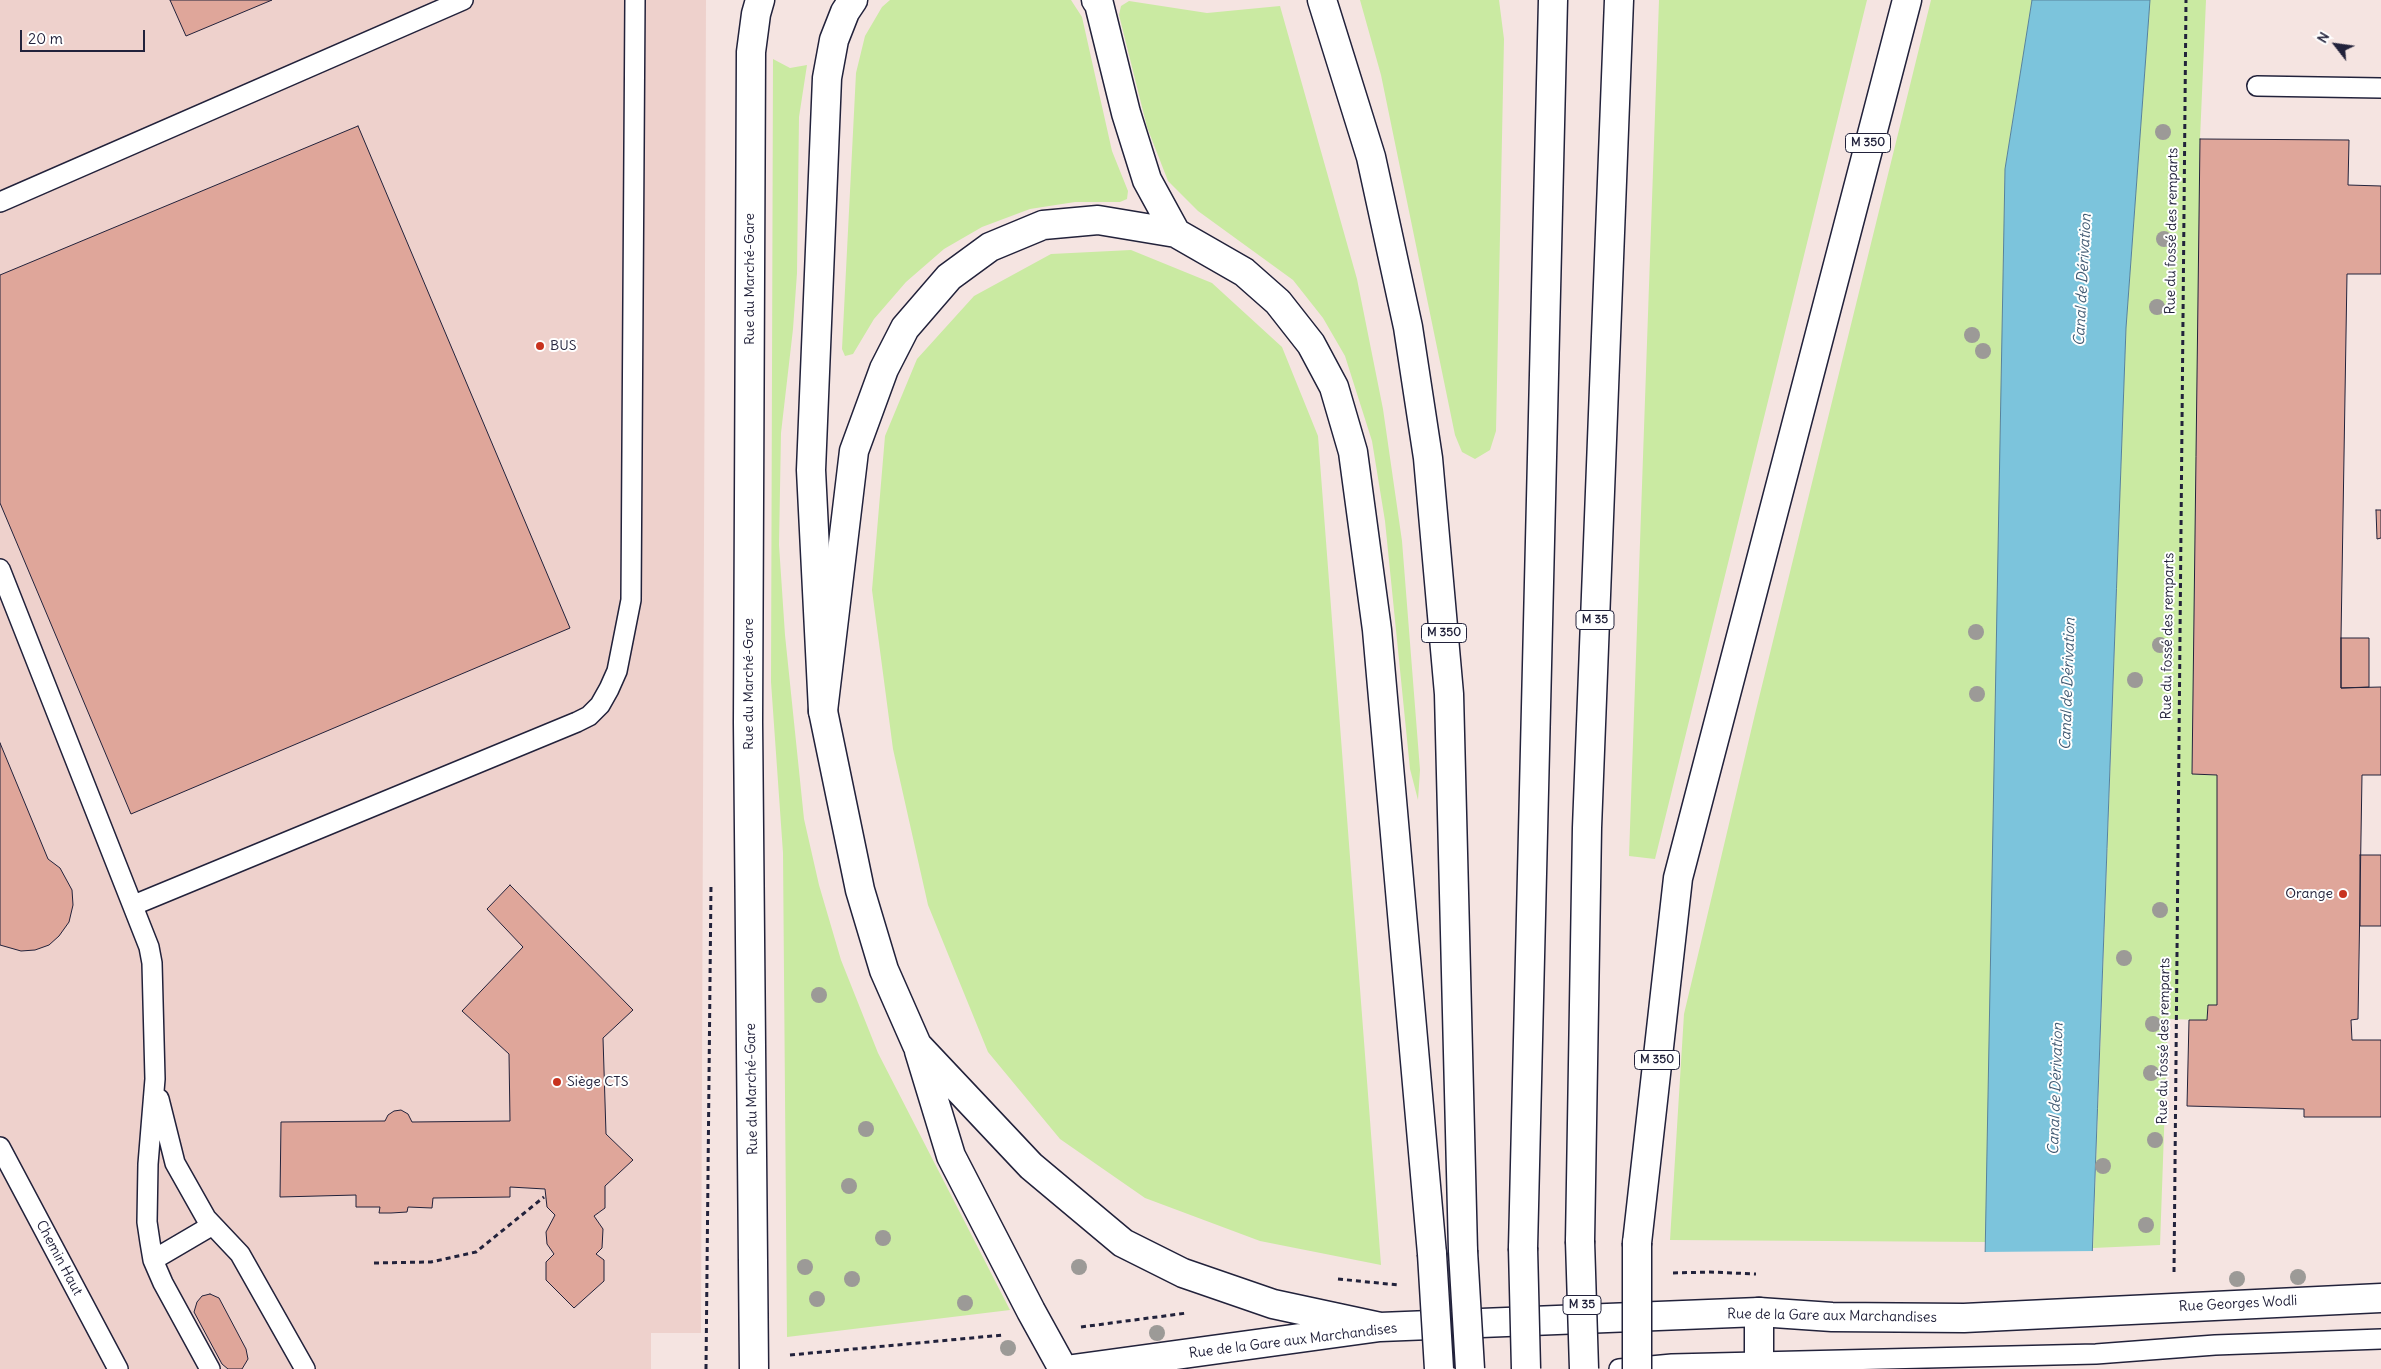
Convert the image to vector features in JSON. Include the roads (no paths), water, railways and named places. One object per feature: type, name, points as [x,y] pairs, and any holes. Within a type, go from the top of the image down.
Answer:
[{"type":"main road","name":"Rue du Marché-Gare","points":[[754,1369],[748,731],[750,52],[760,0]]},
{"type":"main road","points":[[853,0],[845,12],[834,40],[827,78],[826,97],[811,470],[823,711],[860,890],[884,970],[917,1045],[951,1156],[1063,1369]]},
{"type":"main road","points":[[1096,0],[1099,4],[1126,112],[1147,180],[1176,233]]},
{"type":"main road","name":"M 350","points":[[1322,0],[1371,157],[1408,327],[1428,458],[1449,694],[1463,1251],[1470,1369]]},
{"type":"main road","name":"M 35","points":[[1584,1369],[1580,1241],[1587,828],[1619,0]]},
{"type":"main road","name":"M 350","points":[[1637,1369],[1637,1242],[1678,878],[1907,0]]},
{"type":"main road","points":[[1526,1369],[1523,1248],[1553,7]]},
{"type":"main road","points":[[823,711],[854,451],[884,369],[905,328],[949,277],[990,247],[1043,225],[1098,220],[1176,233],[1244,272],[1278,302],[1311,344],[1334,387],[1352,452],[1377,630],[1432,1254],[1439,1369]]},
{"type":"main road","points":[[917,1045],[1031,1166],[1123,1243],[1183,1273],[1273,1304],[1380,1328]]},
{"type":"main road","name":"Rue Georges Wodli","points":[[1964,1318],[2096,1310],[2381,1298]]},
{"type":"main road","points":[[1759,1312],[1759,1366]]},
{"type":"main road","name":"Rue de la Gare aux Marchandises","points":[[1073,1369],[1380,1328],[1759,1312],[1832,1317],[1964,1318]]},
{"type":"lane","points":[[0,202],[463,0]]},
{"type":"lane","points":[[134,905],[577,722],[589,716],[600,705],[609,689],[617,671],[631,600],[636,0]]},
{"type":"lane","points":[[2257,86],[2381,88]]},
{"type":"lane","points":[[0,569],[145,932],[152,963],[155,1079],[148,1164],[147,1222],[153,1260],[163,1283],[210,1369]]},
{"type":"lane","points":[[155,1079],[175,1163],[211,1226],[235,1246],[305,1369]]},
{"type":"lane","name":"Chemin Haut","points":[[0,1147],[118,1369]]},
{"type":"lane","points":[[153,1260],[211,1226]]},
{"type":"lane","points":[[1619,1369],[1672,1364],[1759,1366],[2096,1354],[2215,1345],[2381,1339]]},
{"type":"water","name":"Canal de Dérivation","points":[[2032,0],[2150,0],[2126,328],[2088,1369],[1983,1369],[2005,169]]},
{"type":"place","name":"BUS","points":[[540,346]]},
{"type":"place","name":"Orange","points":[[2343,894]]},
{"type":"place","name":"Siège CTS","points":[[557,1082]]}]
